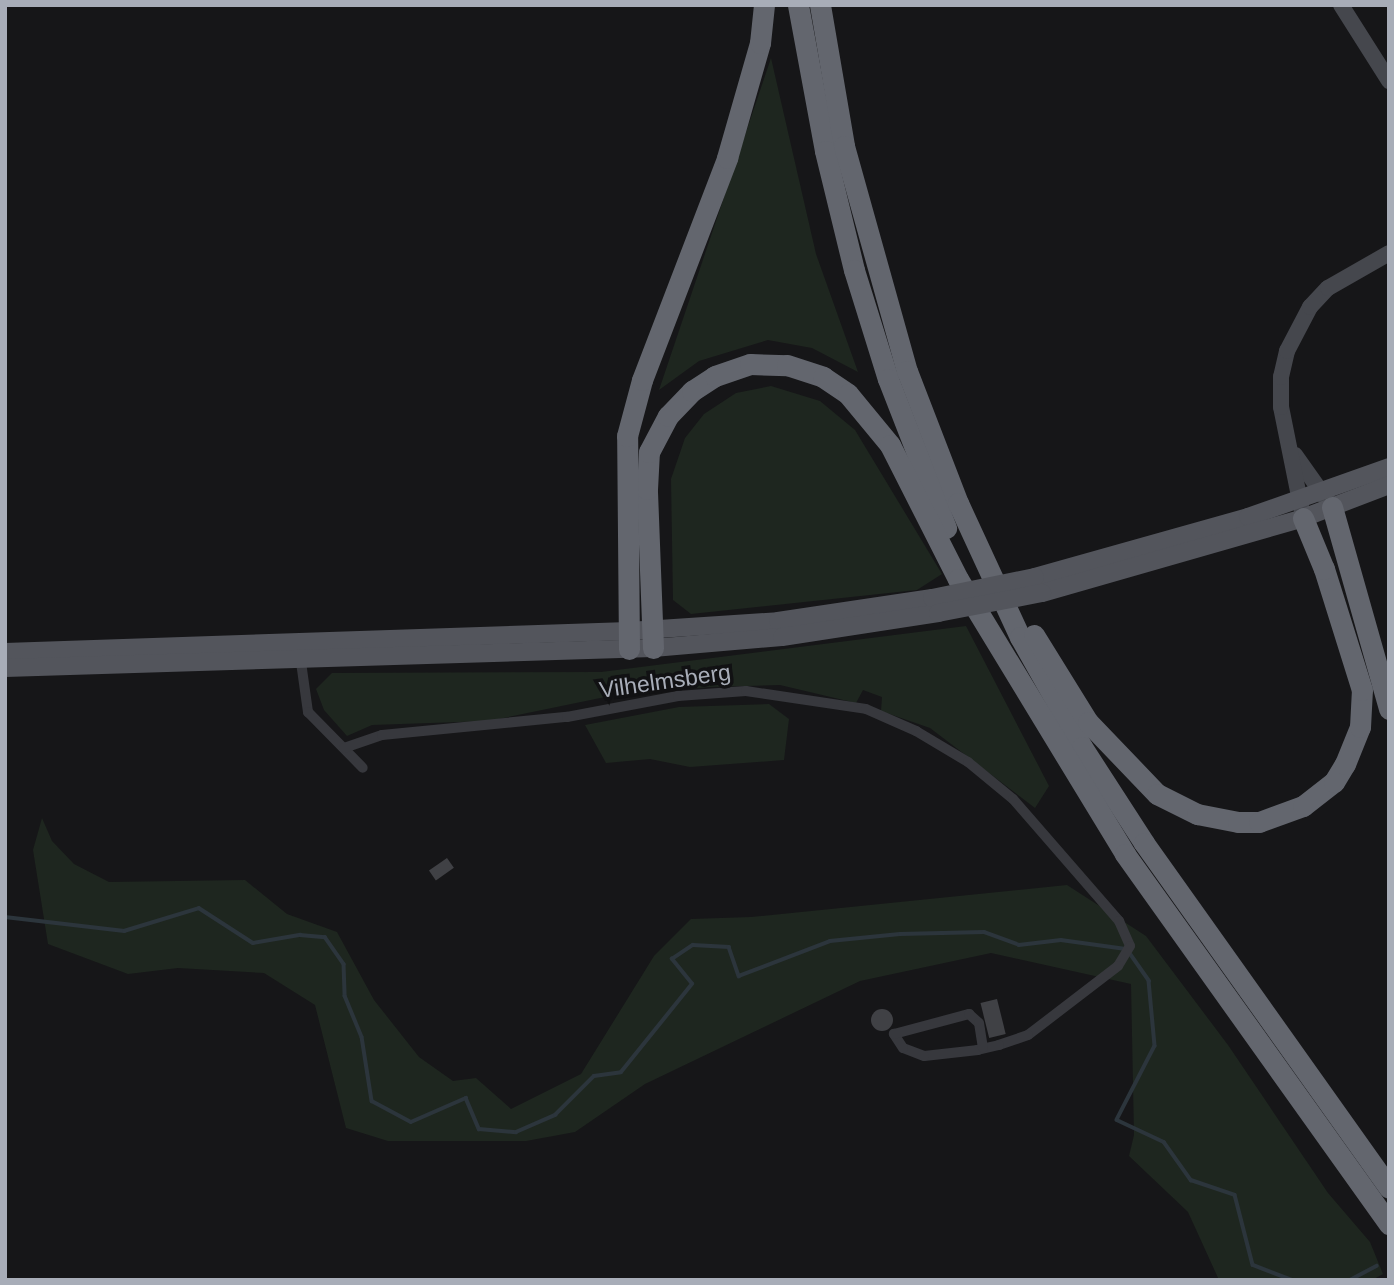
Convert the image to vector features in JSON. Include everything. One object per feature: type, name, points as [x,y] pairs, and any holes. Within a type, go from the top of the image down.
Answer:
[{"type":"highway","points":[[629,640],[627,436],[642,380],[727,158],[760,43],[764,5]]},
{"type":"highway","points":[[798,5],[825,151],[888,379],[939,513],[1002,647],[1064,760],[1125,854],[1389,1224]]},
{"type":"highway","points":[[820,5],[844,146],[874,262],[908,371],[967,523],[1020,637],[1082,747],[1144,843],[1389,1188]]},
{"type":"highway","points":[[652,639],[649,452],[668,416],[692,391],[715,376],[750,365],[787,365],[823,377],[849,394],[873,421],[958,579],[1002,647]]},
{"type":"highway","points":[[1326,500],[1389,709]]},
{"type":"highway","points":[[967,523],[1068,693],[1117,757],[1176,806],[1238,822],[1279,816],[1321,793],[1345,764],[1360,727],[1362,690],[1357,671],[1302,509]]},
{"type":"main road","points":[[5,668],[300,651],[782,637],[1038,585],[1302,509],[1326,500],[1389,467]]},
{"type":"main road","points":[[1326,500],[1389,485]]},
{"type":"main road","points":[[5,652],[300,651]]},
{"type":"street","points":[[1341,5],[1389,81]]},
{"type":"street","points":[[1302,509],[1281,407],[1281,377],[1297,326],[1328,288],[1389,253]]},
{"type":"street","points":[[1291,451],[1326,500]]},
{"type":"street","points":[[300,651],[308,712],[363,768]]},
{"type":"street","name":"Vilhelmsberg","points":[[344,748],[382,735],[567,717],[705,694],[746,691],[866,709],[968,762],[1013,799],[1119,921],[1130,946],[1126,959],[1074,995],[1041,1028],[983,1048],[924,1056],[903,1048],[894,1034],[968,1014],[979,1023],[983,1048]]},
{"type":"shaded area","points":[[771,58],[816,254],[858,372],[812,348],[768,340],[699,361],[659,390]]},
{"type":"shaded area","points":[[771,386],[820,401],[855,430],[942,574],[917,590],[691,614],[673,600],[671,479],[685,438],[704,414],[736,393]]},
{"type":"shaded area","points":[[966,626],[1049,786],[1035,808],[930,728],[881,711],[882,697],[863,690],[856,703],[780,685],[709,687],[610,696],[489,721],[372,725],[347,736],[324,710],[316,689],[332,673],[601,672]]},
{"type":"shaded area","points":[[769,704],[789,719],[784,760],[690,767],[650,759],[606,763],[585,725],[679,707]]},
{"type":"shaded area","points":[[42,818],[52,841],[74,864],[109,882],[245,880],[287,914],[337,932],[374,1000],[419,1057],[453,1081],[476,1078],[511,1109],[581,1074],[654,956],[691,919],[751,917],[1067,885],[1146,936],[1228,1045],[1328,1193],[1370,1242],[1383,1274],[1372,1280],[1219,1280],[1188,1212],[1129,1156],[1134,1135],[1131,984],[991,953],[860,981],[645,1084],[575,1132],[526,1141],[388,1141],[346,1128],[315,1005],[264,973],[178,968],[128,974],[48,944],[33,850]]},
{"type":"building","points":[[447,858],[454,868],[436,880],[429,871]]},
{"type":"building","points":[[997,999],[1006,1034],[989,1038],[981,1003]]},
{"type":"building","points":[[882,1009],[890,1012],[893,1020],[890,1028],[882,1031],[874,1028],[871,1020],[874,1012]]},
{"type":"waterway","points":[[5,917],[124,931],[199,908],[253,943],[300,935],[325,937],[344,964],[345,996],[362,1037],[372,1101],[411,1122],[466,1098],[479,1129],[516,1132],[555,1115],[594,1076],[621,1072],[692,984],[672,959],[693,945],[729,947],[739,976],[830,941],[900,934],[984,932],[1019,945],[1061,940],[1127,949],[1149,981],[1155,1046],[1117,1120],[1164,1142],[1191,1180],[1235,1195],[1253,1265],[1292,1280]]},
{"type":"waterway","points":[[1350,1280],[1376,1266]]}]
